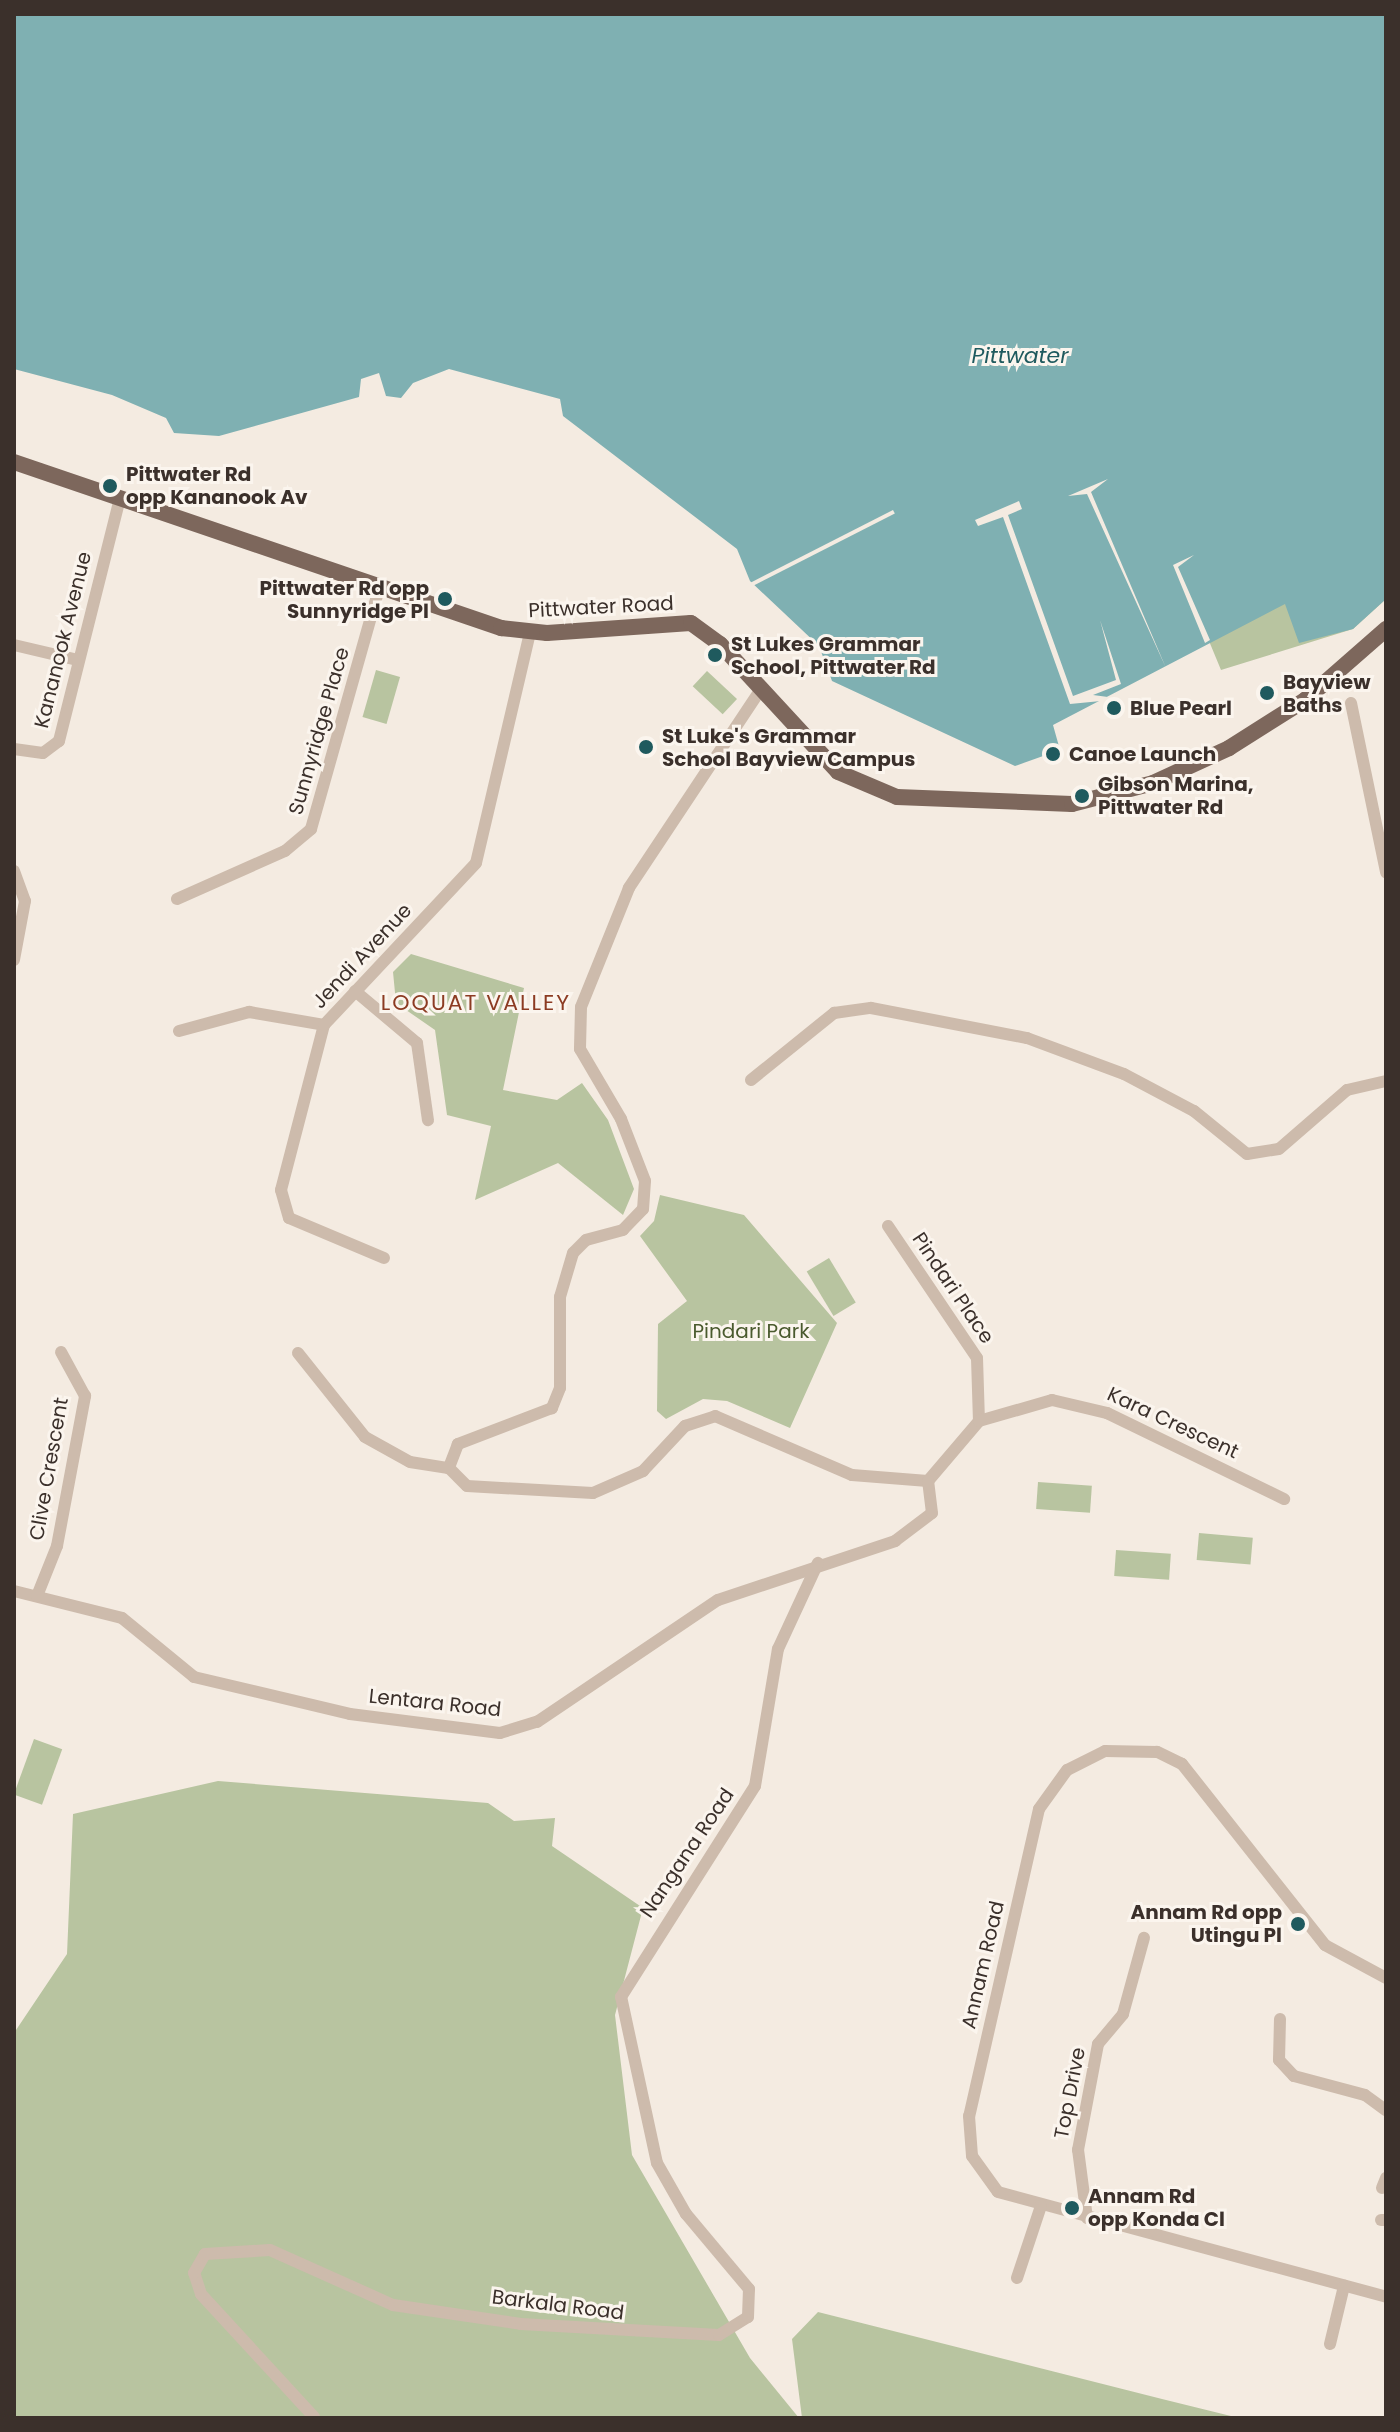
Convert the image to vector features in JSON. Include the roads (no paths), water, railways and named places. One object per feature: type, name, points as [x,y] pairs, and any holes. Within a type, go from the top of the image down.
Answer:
[{"type":"main road","name":"Pittwater Road","points":[[14,462],[379,588],[530,633],[691,623],[761,689],[838,772],[880,794],[1072,804],[1153,783],[1229,748],[1315,692],[1386,629]]},
{"type":"street","name":"Kananook Avenue","points":[[14,749],[43,753],[57,745],[120,499]]},
{"type":"street","name":"Sunnyridge Place","points":[[177,899],[285,851],[311,829],[379,588]]},
{"type":"street","name":"Jendi Avenue","points":[[384,1258],[289,1218],[281,1208],[324,1025],[476,863],[530,633]]},
{"type":"street","points":[[14,645],[78,660]]},
{"type":"street","points":[[449,1468],[458,1444],[552,1408],[560,1388],[560,1297],[573,1253],[586,1240],[623,1230],[643,1209],[645,1181],[621,1119],[580,1049],[581,1007],[629,888],[761,689]]},
{"type":"street","points":[[1351,703],[1386,872]]},
{"type":"street","points":[[14,871],[25,909],[14,960]]},
{"type":"street","points":[[355,991],[417,1043],[428,1120]]},
{"type":"street","points":[[751,1080],[834,1013],[871,1008],[1027,1038],[1149,1084],[1247,1154],[1279,1149],[1347,1090],[1386,1081]]},
{"type":"street","points":[[179,1031],[249,1012],[324,1025]]},
{"type":"street","name":"Pindari Place","points":[[888,1226],[977,1358],[979,1421]]},
{"type":"street","name":"Clive Crescent","points":[[37,1596],[57,1546],[85,1396],[61,1352]]},
{"type":"street","points":[[298,1353],[365,1437],[410,1462],[449,1468],[467,1486],[593,1493],[643,1471],[685,1426],[715,1416],[852,1475],[928,1481]]},
{"type":"street","name":"Kara Crescent","points":[[928,1481],[979,1421],[1022,1405],[1083,1403],[1284,1499]]},
{"type":"street","name":"Lentara Road","points":[[14,1591],[122,1618],[194,1677],[350,1714],[500,1733],[537,1722],[718,1600],[818,1563],[877,1549],[921,1525],[935,1507],[928,1481]]},
{"type":"street","name":"Nangana Road","points":[[628,1977],[755,1786],[778,1649],[818,1563]]},
{"type":"street","name":"Annam Road","points":[[1386,1978],[1325,1945],[1182,1764],[1132,1748],[1082,1760],[1055,1782],[1039,1809],[969,2116],[972,2156],[990,2186],[1041,2206],[1386,2297]]},
{"type":"street","name":"Top Drive","points":[[1087,2218],[1078,2150],[1098,2044],[1123,2014],[1144,1938]]},
{"type":"street","name":"Barkala Road","points":[[314,2417],[201,2294],[194,2273],[205,2254],[270,2250],[393,2305],[521,2324],[719,2335],[744,2323],[749,2289],[686,2214],[657,2163],[622,2005],[628,1977]]},
{"type":"street","points":[[1280,2019],[1279,2060],[1294,2076],[1365,2095],[1386,2110]]},
{"type":"street","points":[[1017,2278],[1041,2206]]},
{"type":"street","points":[[1330,2344],[1344,2286]]},
{"type":"water","name":"Pittwater","points":[[14,14],[1386,14],[1386,599],[1353,629],[1299,643],[1285,604],[1053,725],[1060,750],[1015,766],[832,681],[819,646],[750,581],[737,549],[563,416],[560,399],[449,369],[413,383],[401,398],[386,396],[379,373],[361,379],[359,397],[219,436],[174,433],[166,418],[112,395],[14,369]]},
{"type":"place","name":"Pittwater Rd opp Kananook Av","points":[[110,486]]},
{"type":"place","name":"Pittwater Rd opp Sunnyridge Pl","points":[[445,599]]},
{"type":"place","name":"St Lukes Grammar School, Pittwater Rd","points":[[715,655]]},
{"type":"place","name":"Bayview Baths","points":[[1267,693]]},
{"type":"place","name":"Blue Pearl","points":[[1114,708]]},
{"type":"place","name":"St Luke's Grammar School Bayview Campus","points":[[646,747]]},
{"type":"place","name":"Canoe Launch","points":[[1053,754]]},
{"type":"place","name":"Gibson Marina, Pittwater Rd","points":[[1082,796]]},
{"type":"place","name":"Annam Rd opp Utingu Pl","points":[[1298,1924]]},
{"type":"place","name":"Annam Rd opp Konda Cl","points":[[1072,2208]]},
{"type":"district","name":"LOQUAT VALLEY","points":[[476,1003]]},
{"type":"park label","name":"Pindari Park","points":[[751,1331]]}]
